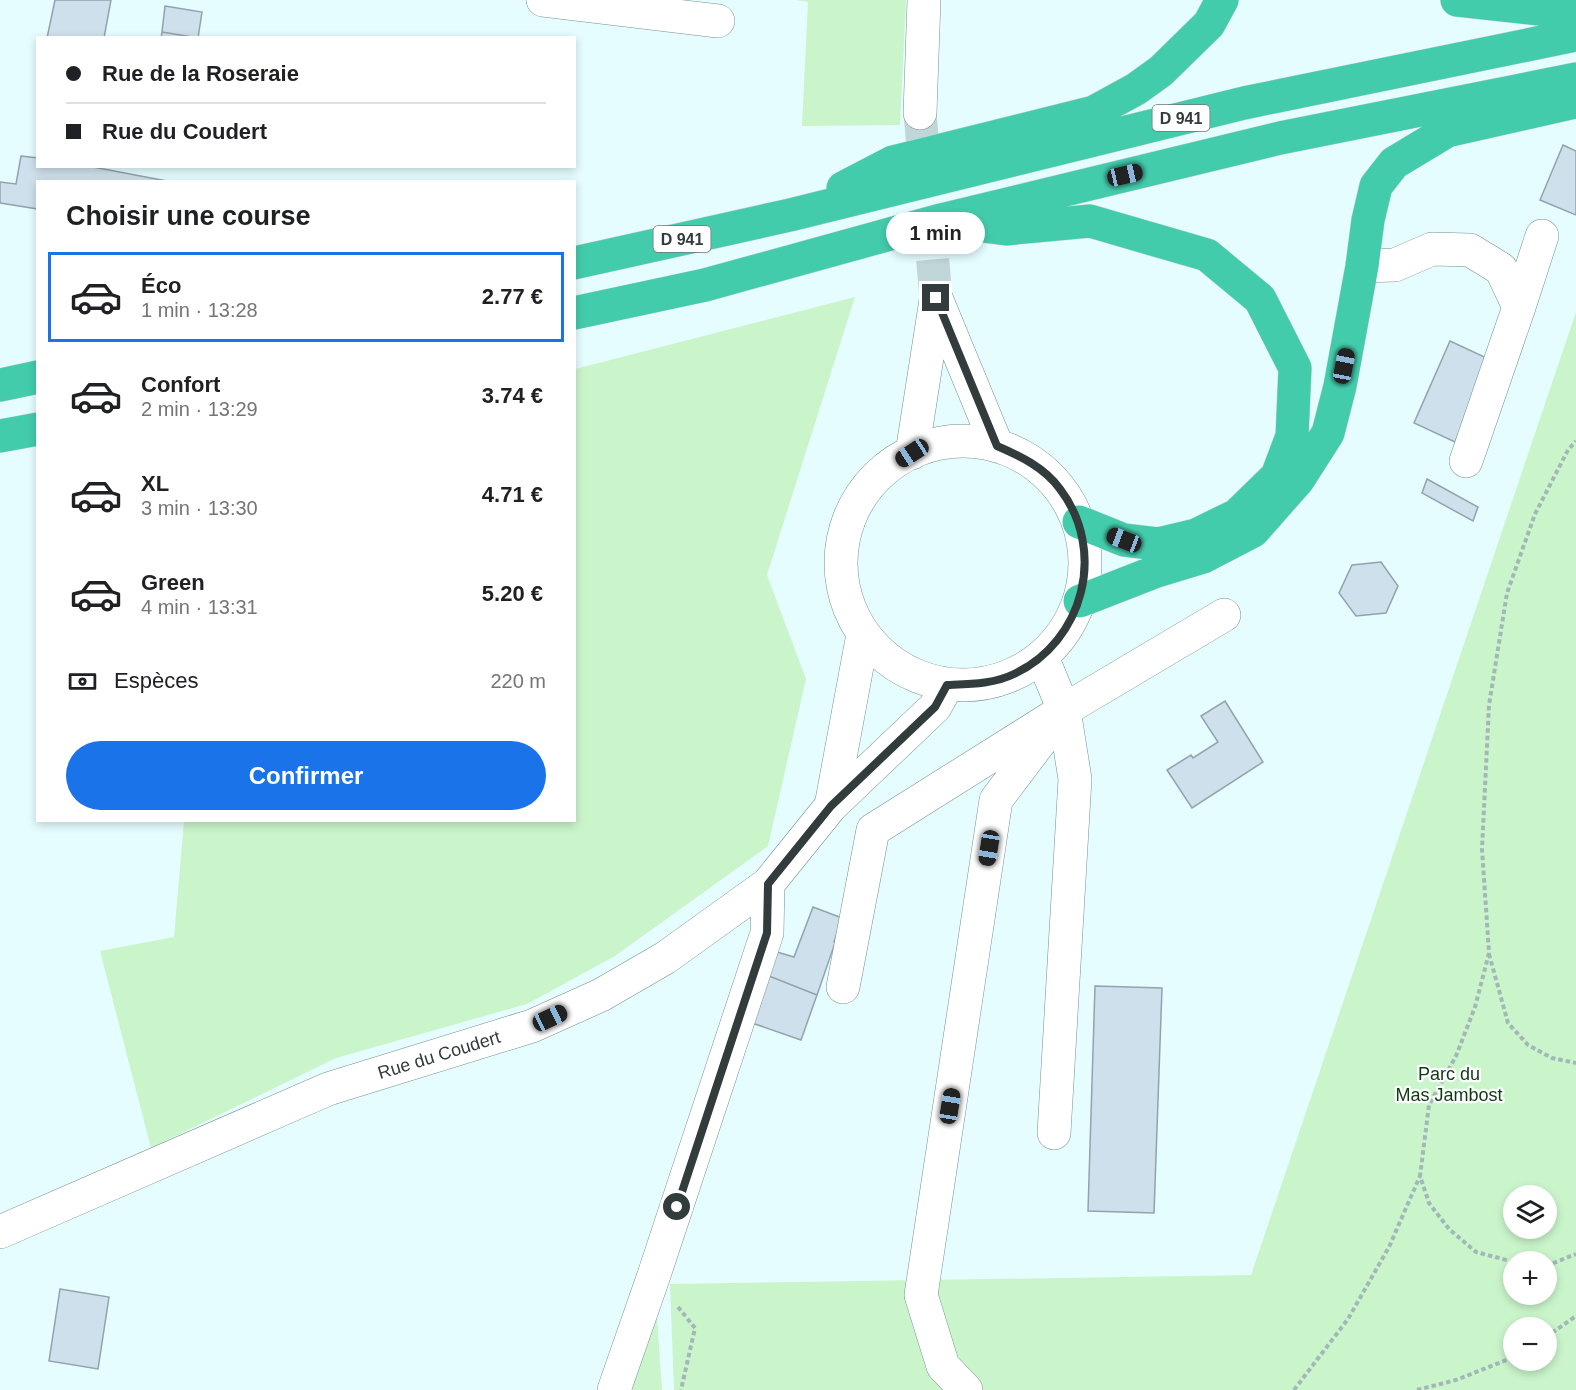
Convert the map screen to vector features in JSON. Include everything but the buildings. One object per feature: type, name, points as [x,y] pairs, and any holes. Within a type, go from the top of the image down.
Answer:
[{"type":"highway","points":[[790,215],[893,162],[1094,112],[1136,89],[1161,71],[1209,24],[1222,0]]},
{"type":"highway","points":[[1457,0],[1576,13]]},
{"type":"highway","name":"D 941","points":[[576,263],[790,215],[1244,103],[1576,35]]},
{"type":"highway","name":"D 941","points":[[576,313],[705,285],[941,220],[1280,138],[1576,79]]},
{"type":"highway","points":[[1080,601],[1203,557],[1253,531],[1298,480],[1328,434],[1340,386],[1368,220],[1376,186],[1394,163],[1447,131],[1576,102]]},
{"type":"highway","points":[[941,220],[1006,229],[1090,222],[1207,255],[1260,299],[1295,368],[1292,436],[1276,476],[1237,515],[1196,535],[1158,544],[1124,540],[1079,522]]},
{"type":"highway","points":[[0,385],[36,377]]},
{"type":"highway","points":[[0,436],[36,429]]},
{"type":"street","points":[[543,0],[718,21]]},
{"type":"street","points":[[920,113],[924,0]]},
{"type":"street","points":[[1466,461],[1542,236]]},
{"type":"street","points":[[1362,266],[1395,265],[1432,249],[1470,250],[1500,269],[1519,308]]},
{"type":"street","points":[[912,453],[936,298],[997,446]]},
{"type":"street","points":[[968,441],[997,446],[1032,462],[1060,488],[1079,522],[1086,561],[1080,601],[1065,632],[1042,657],[1014,675],[981,684],[947,685],[915,676],[886,658],[863,634],[847,602],[841,567],[845,532],[859,500],[882,472],[912,453],[939,444],[968,441]]},
{"type":"street","points":[[843,987],[873,830],[1064,710],[1224,615]]},
{"type":"street","name":"Rue du Coudert","points":[[831,806],[863,634]]},
{"type":"street","points":[[1042,657],[1064,710],[1075,779],[1054,1132]]},
{"type":"street","name":"Rue du Coudert","points":[[0,1233],[328,1089],[532,1026],[601,995],[665,958],[768,884],[831,806],[935,707],[947,685]]},
{"type":"street","points":[[966,1390],[943,1366],[921,1295],[996,801],[1064,710]]},
{"type":"street","points":[[614,1390],[767,933],[768,884]]},
{"type":"path","points":[[1576,441],[1568,450],[1535,514],[1507,593],[1489,705],[1482,849],[1489,953],[1508,1023],[1528,1045],[1552,1058],[1576,1063]]},
{"type":"path","points":[[1294,1390],[1348,1318],[1389,1247],[1420,1176],[1429,1106],[1460,1046],[1475,1007],[1489,953]]},
{"type":"path","points":[[1420,1176],[1429,1203],[1449,1229],[1476,1252],[1503,1259]]},
{"type":"path","points":[[1557,1262],[1576,1254]]},
{"type":"path","points":[[654,1275],[694,1328],[681,1390]]},
{"type":"path","points":[[1557,1329],[1576,1316]]},
{"type":"path","points":[[1417,1390],[1456,1380],[1503,1361]]},
{"type":"green space","points":[[795,0],[906,0],[900,125],[802,126],[808,2]]},
{"type":"green space","points":[[855,297],[767,575],[806,679],[768,846],[615,956],[527,1004],[336,1058],[151,1148],[100,951],[174,937],[184,822],[576,822],[576,369]]},
{"type":"green space","name":"Parc du Mas Jambost","points":[[1576,312],[1576,1390],[674,1390],[670,1284],[1251,1275]]},
{"type":"green space","points":[[654,1275],[662,1390],[617,1390]]},
{"type":"tunnel","points":[[920,113],[936,298]]},
{"type":"route","points":[[677,1207],[767,933],[768,884],[831,806],[935,707],[947,685],[981,684],[1014,675],[1042,657],[1065,632],[1080,601],[1086,561],[1079,522],[1060,488],[1032,462],[997,446],[936,298]]}]
